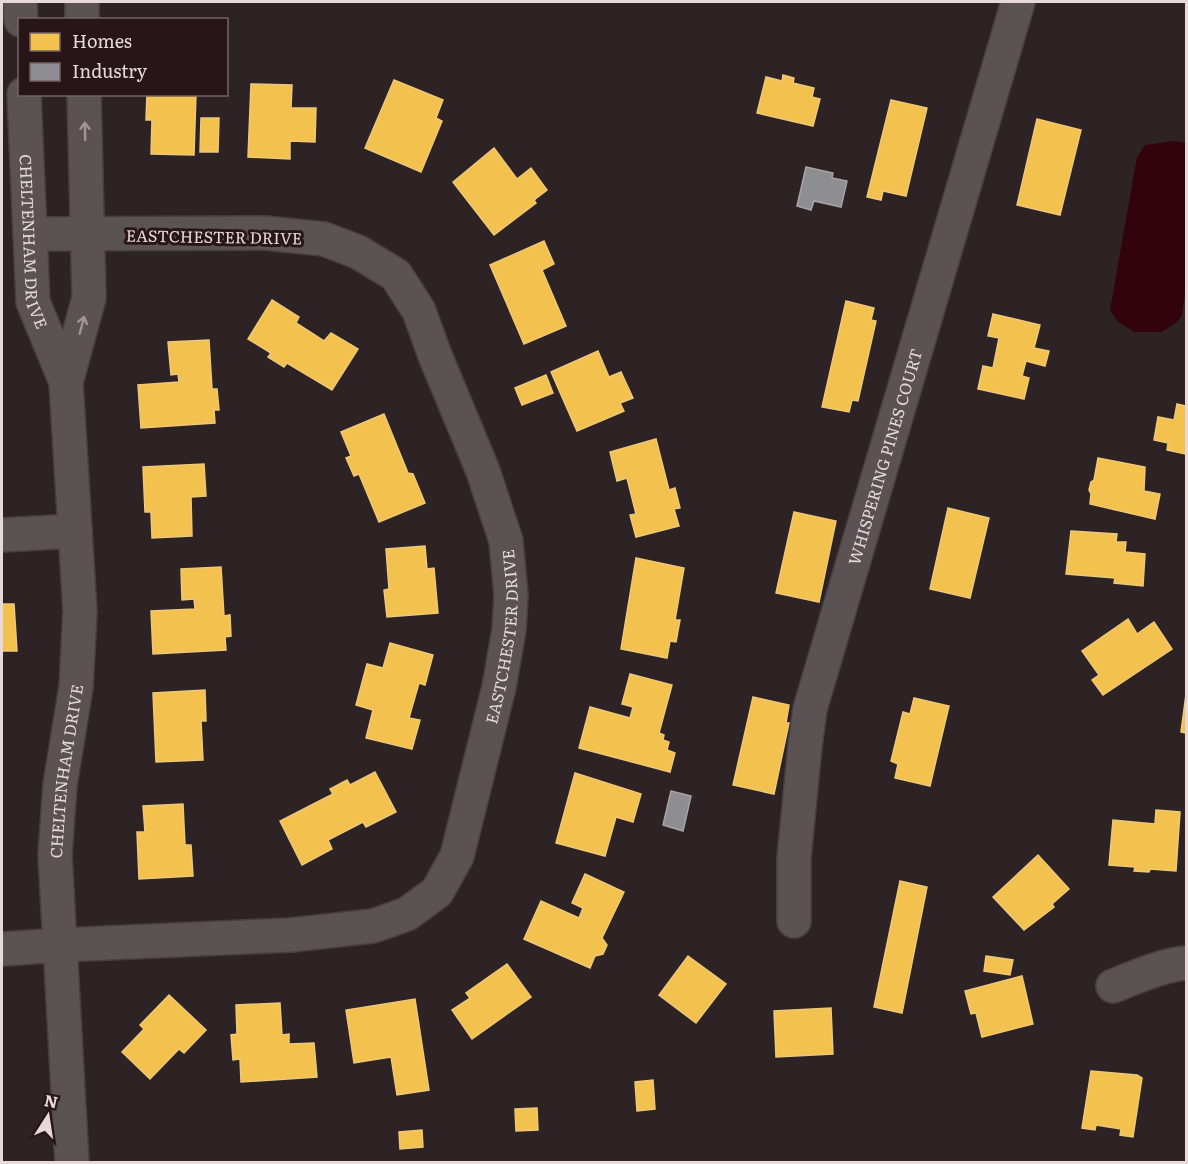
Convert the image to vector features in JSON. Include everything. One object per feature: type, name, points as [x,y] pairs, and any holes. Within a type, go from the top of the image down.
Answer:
[{"type":"street","points":[[20,2],[21,18]]},
{"type":"street","points":[[82,2],[82,18]]},
{"type":"street","name":"WHISPERING PINES COURT","points":[[794,921],[794,858],[810,710],[1018,2]]},
{"type":"street","name":"CHELTENHAM DRIVE","points":[[24,96],[33,303],[66,382]]},
{"type":"street","name":"CHELTENHAM DRIVE","points":[[72,1162],[55,855],[60,785],[76,676],[80,612],[66,382],[89,298],[84,96]]},
{"type":"street","name":"EASTCHESTER DRIVE","points":[[2,949],[291,935],[373,926],[407,914],[436,892],[457,856],[499,687],[509,630],[511,596],[506,541],[483,471],[418,311],[396,275],[358,252],[324,239],[265,233],[30,234]]},
{"type":"street","points":[[2,535],[75,531]]},
{"type":"street","points":[[1113,986],[1135,977],[1186,963]]},
{"type":"shaded area","points":[[1175,141],[1186,143],[1186,286],[1182,315],[1176,323],[1161,332],[1134,332],[1117,321],[1110,310],[1137,157],[1145,145]]},
{"type":"building: Homes","points":[[783,75],[794,78],[793,83],[814,88],[812,97],[820,99],[813,126],[757,113],[766,77],[782,81]]},
{"type":"building: Homes","points":[[394,80],[443,100],[436,118],[442,121],[421,172],[365,148]]},
{"type":"building: Homes","points":[[251,84],[292,85],[291,108],[316,108],[315,142],[290,141],[290,159],[248,157]]},
{"type":"building: Homes","points":[[147,96],[196,96],[194,155],[151,154],[152,120],[146,120]]},
{"type":"building: Homes","points":[[891,100],[927,108],[906,196],[883,191],[881,200],[867,197]]},
{"type":"building: Homes","points":[[201,118],[219,118],[218,152],[200,152]]},
{"type":"building: Homes","points":[[1037,119],[1081,130],[1060,215],[1017,205]]},
{"type":"building: Homes","points":[[494,148],[517,179],[531,168],[547,190],[534,200],[536,203],[494,235],[453,182]]},
{"type":"building: Homes","points":[[544,241],[554,264],[542,270],[566,326],[524,344],[490,265]]},
{"type":"building: Homes","points":[[272,300],[299,317],[296,323],[324,341],[331,333],[358,349],[332,390],[287,363],[284,367],[268,357],[271,353],[248,339]]},
{"type":"building: Homes","points":[[846,301],[874,308],[871,320],[876,321],[858,401],[852,400],[849,412],[822,407]]},
{"type":"building: Homes","points":[[993,314],[1040,325],[1034,348],[1049,351],[1045,366],[1026,361],[1022,376],[1029,378],[1024,399],[978,389],[983,366],[993,368],[999,338],[988,336]]},
{"type":"building: Homes","points":[[209,340],[212,389],[217,389],[219,410],[214,410],[215,423],[141,428],[138,385],[179,382],[178,374],[171,375],[168,342]]},
{"type":"building: Homes","points":[[598,351],[609,377],[621,372],[633,398],[620,403],[624,411],[577,431],[551,372]]},
{"type":"building: Homes","points":[[546,375],[553,393],[522,405],[515,388]]},
{"type":"building: Homes","points":[[1177,404],[1186,406],[1186,454],[1167,450],[1168,443],[1154,440],[1158,417],[1174,420]]},
{"type":"building: Homes","points":[[384,414],[408,473],[413,474],[425,503],[379,522],[359,474],[354,476],[346,458],[351,456],[341,432]]},
{"type":"building: Homes","points":[[656,439],[669,490],[675,488],[680,508],[674,509],[679,526],[636,537],[630,515],[636,514],[627,478],[617,481],[610,452]]},
{"type":"building: Homes","points":[[1098,458],[1145,467],[1144,491],[1160,494],[1155,519],[1090,504],[1089,490],[1094,480]]},
{"type":"building: Homes","points":[[204,464],[206,496],[191,497],[192,536],[152,538],[151,512],[145,512],[143,467]]},
{"type":"building: Homes","points":[[948,508],[989,518],[970,598],[930,589]]},
{"type":"building: Homes","points":[[794,512],[836,521],[819,602],[776,593]]},
{"type":"building: Homes","points":[[1071,531],[1117,534],[1116,542],[1126,542],[1125,552],[1145,554],[1143,586],[1114,583],[1115,578],[1066,574]]},
{"type":"building: Homes","points":[[425,546],[427,569],[434,568],[438,613],[387,617],[384,590],[389,589],[386,549]]},
{"type":"building: Homes","points":[[636,558],[684,568],[675,620],[680,620],[676,642],[670,641],[667,658],[621,649]]},
{"type":"building: Homes","points":[[221,567],[224,616],[230,615],[231,636],[225,637],[226,650],[153,654],[151,611],[195,609],[194,599],[182,600],[181,569]]},
{"type":"building: Homes","points":[[2,604],[14,604],[17,651],[2,651]]},
{"type":"building: Homes","points":[[1128,619],[1137,634],[1154,622],[1172,649],[1103,695],[1092,680],[1099,675],[1082,651]]},
{"type":"building: Homes","points":[[390,643],[433,655],[425,685],[419,683],[409,718],[420,720],[412,749],[366,738],[373,710],[356,705],[367,664],[383,668]]},
{"type":"building: Homes","points":[[630,674],[672,685],[659,733],[664,735],[663,740],[669,742],[667,750],[675,753],[670,772],[579,748],[590,707],[630,718],[633,707],[622,704]]},
{"type":"building: Homes","points":[[205,690],[206,721],[201,721],[203,760],[156,762],[153,693]]},
{"type":"building: Homes","points":[[1186,694],[1186,733],[1181,732]]},
{"type":"building: Homes","points":[[753,697],[789,705],[786,723],[789,723],[774,794],[733,785]]},
{"type":"building: Homes","points":[[914,698],[949,706],[930,786],[895,778],[898,764],[891,761],[903,712],[910,714]]},
{"type":"building: Homes","points":[[375,772],[396,812],[366,827],[363,822],[328,840],[332,849],[302,865],[280,821],[333,794],[330,789],[347,780],[350,785]]},
{"type":"building: Homes","points":[[575,773],[641,794],[633,822],[616,817],[605,856],[556,843]]},
{"type":"building: Homes","points":[[183,804],[185,845],[191,845],[193,876],[139,879],[137,832],[145,832],[143,806]]},
{"type":"building: Homes","points":[[1156,810],[1180,812],[1176,871],[1150,869],[1149,872],[1134,871],[1135,867],[1109,865],[1113,820],[1155,824]]},
{"type":"building: Homes","points":[[1038,855],[1069,889],[1052,904],[1054,907],[1024,930],[993,897]]},
{"type":"building: Homes","points":[[585,874],[624,892],[602,938],[607,945],[603,954],[595,956],[590,968],[524,939],[541,901],[579,918],[583,908],[572,903]]},
{"type":"building: Homes","points":[[900,881],[927,887],[902,1013],[874,1007]]},
{"type":"building: Homes","points":[[688,956],[726,984],[696,1023],[659,995]]},
{"type":"building: Homes","points":[[986,956],[1013,960],[1010,975],[984,971]]},
{"type":"building: Homes","points":[[507,964],[531,997],[472,1039],[452,1010],[470,998],[466,993]]},
{"type":"building: Homes","points":[[1022,976],[1033,1024],[982,1037],[976,1013],[971,1014],[965,991]]},
{"type":"building: Homes","points":[[169,995],[206,1030],[184,1053],[179,1049],[150,1079],[122,1052],[144,1029],[140,1025]]},
{"type":"building: Homes","points":[[415,999],[429,1090],[397,1095],[391,1057],[354,1063],[346,1010]]},
{"type":"building: Homes","points":[[280,1003],[282,1035],[289,1034],[289,1044],[314,1043],[317,1077],[241,1082],[240,1059],[233,1060],[231,1035],[237,1034],[236,1005]]},
{"type":"building: Homes","points":[[831,1008],[833,1054],[776,1057],[774,1011]]},
{"type":"building: Homes","points":[[1091,1071],[1137,1075],[1142,1078],[1133,1137],[1120,1135],[1121,1129],[1096,1125],[1095,1130],[1082,1128]]},
{"type":"building: Homes","points":[[653,1080],[655,1109],[637,1111],[635,1082]]},
{"type":"building: Homes","points":[[537,1108],[538,1130],[516,1131],[515,1109]]},
{"type":"building: Homes","points":[[422,1130],[423,1147],[400,1149],[399,1132]]},
{"type":"building: Industry","points":[[806,167],[833,173],[832,178],[847,181],[841,207],[814,201],[811,210],[797,206]]},
{"type":"building: Industry","points":[[671,791],[691,796],[683,831],[663,825]]}]
